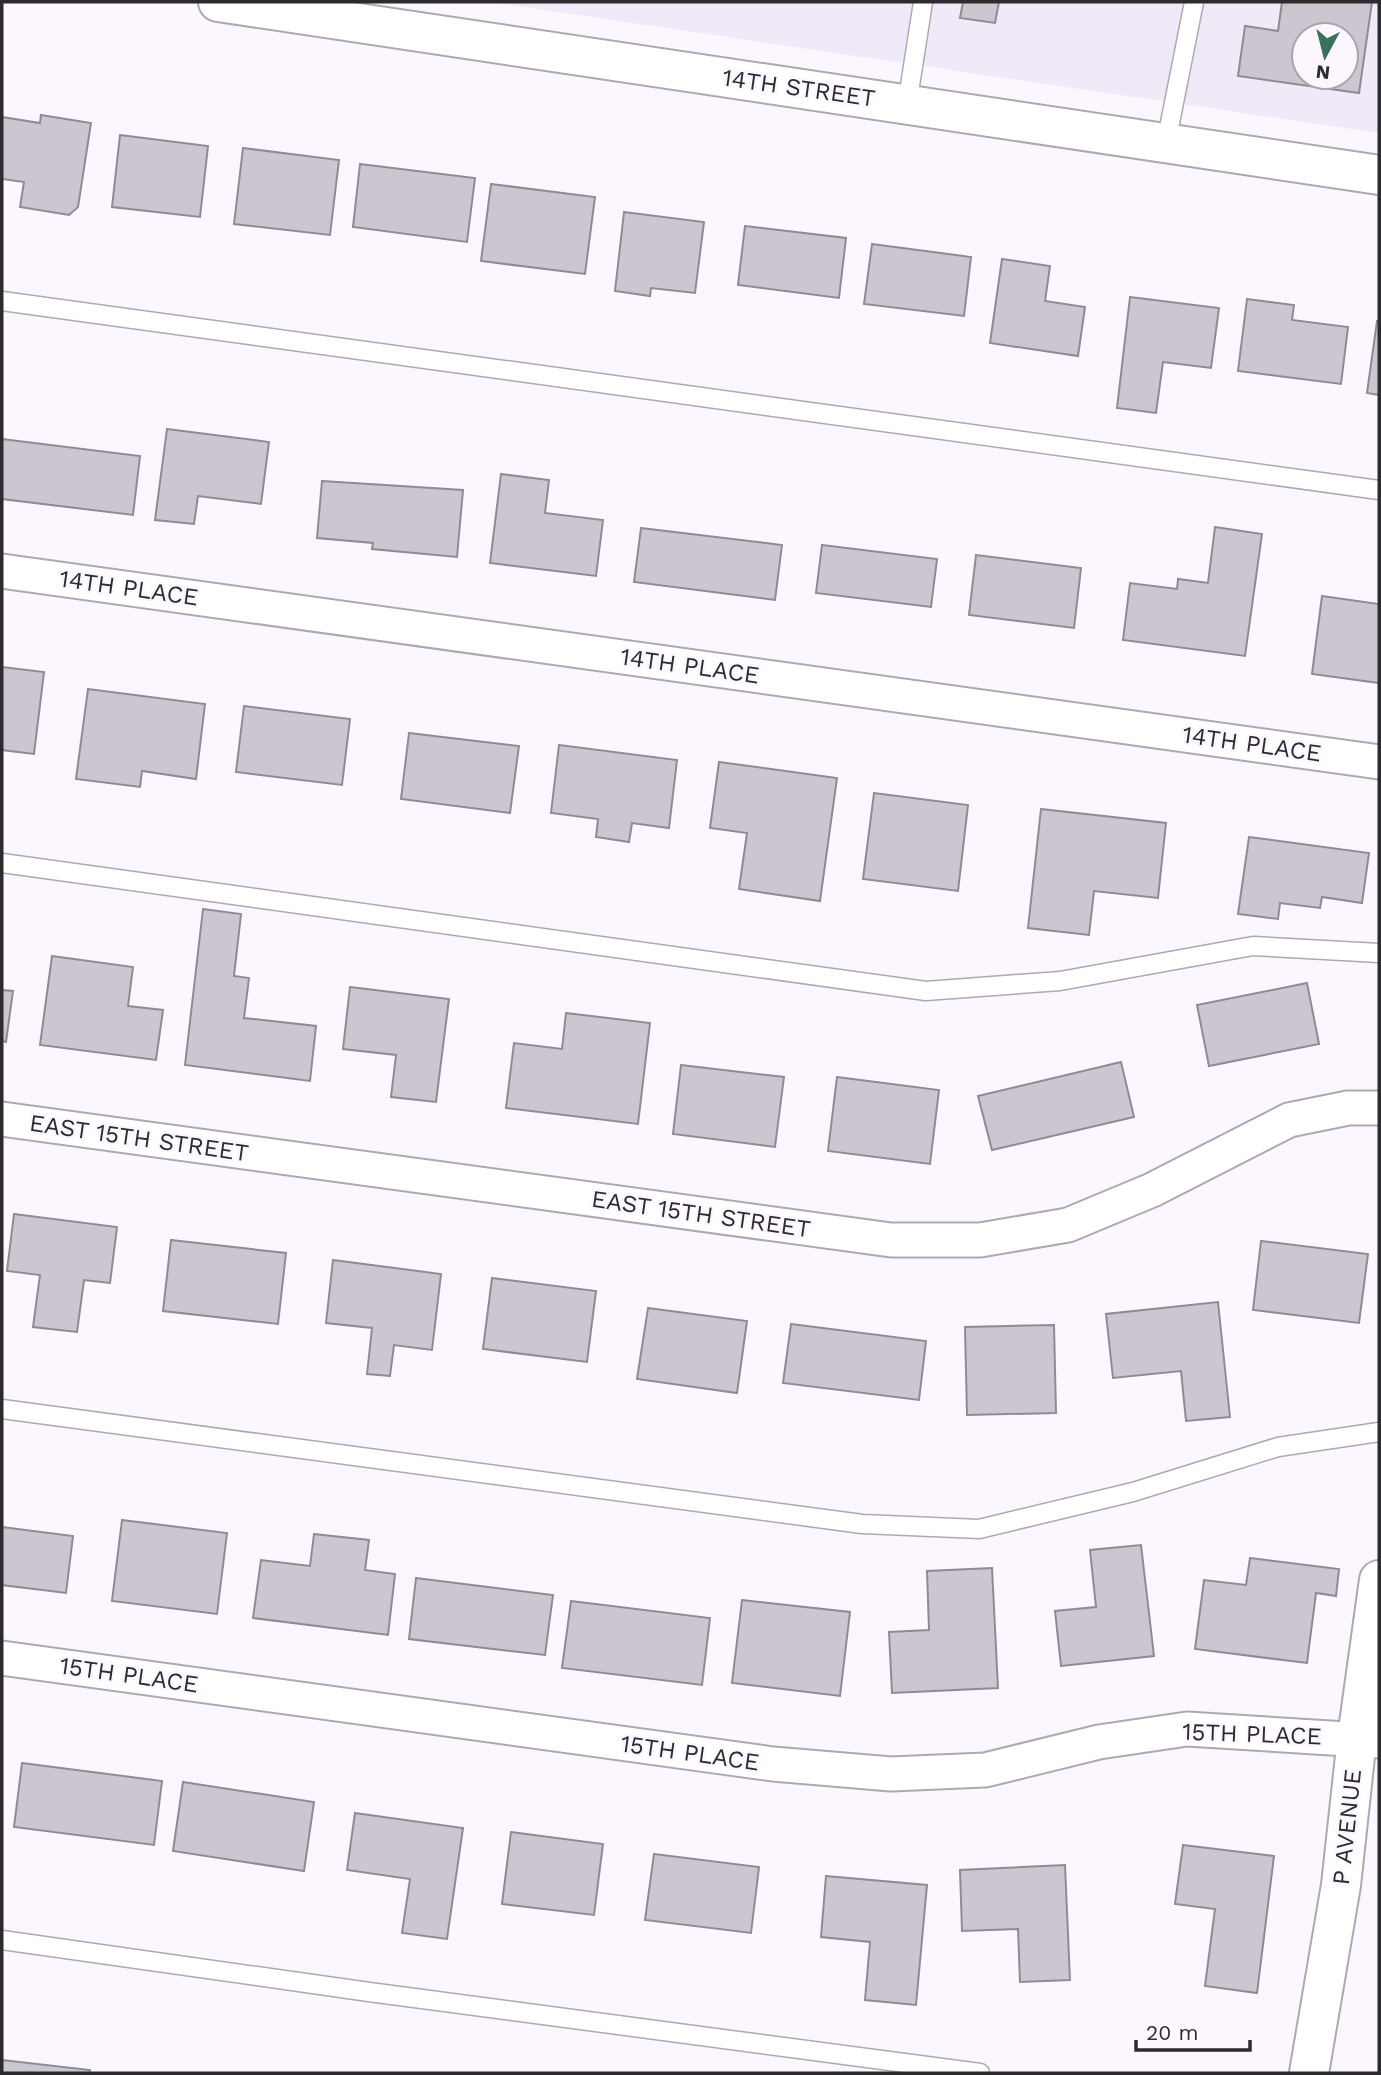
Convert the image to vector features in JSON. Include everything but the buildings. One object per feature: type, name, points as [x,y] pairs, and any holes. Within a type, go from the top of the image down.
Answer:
[{"type":"main road","name":"14TH STREET","points":[[218,2],[353,12],[907,104],[1379,175]]},
{"type":"main road","name":"P AVENUE","points":[[1309,2073],[1368,1740],[1379,1580]]},
{"type":"street","name":"14TH PLACE","points":[[2,570],[1379,762]]},
{"type":"street","name":"EAST 15TH STREET","points":[[2,1119],[891,1240],[980,1240],[1068,1225],[1152,1190],[1289,1120],[1348,1108],[1379,1108]]},
{"type":"street","name":"15TH PLACE","points":[[2,1658],[773,1764],[891,1774],[985,1770],[1099,1742],[1187,1729],[1368,1740]]},
{"type":"lane","points":[[907,104],[923,2]]},
{"type":"lane","points":[[1166,143],[1194,2]]},
{"type":"lane","points":[[2,301],[1379,490]]},
{"type":"lane","points":[[2,863],[926,992],[1060,981],[1253,946],[1379,953]]},
{"type":"lane","points":[[2,1409],[520,1476],[862,1524],[979,1529],[1133,1492],[1279,1447],[1379,1432]]},
{"type":"lane","points":[[2,1940],[980,2073]]},
{"type":"shaded area","points":[[491,2],[1379,2],[1379,133]]}]
